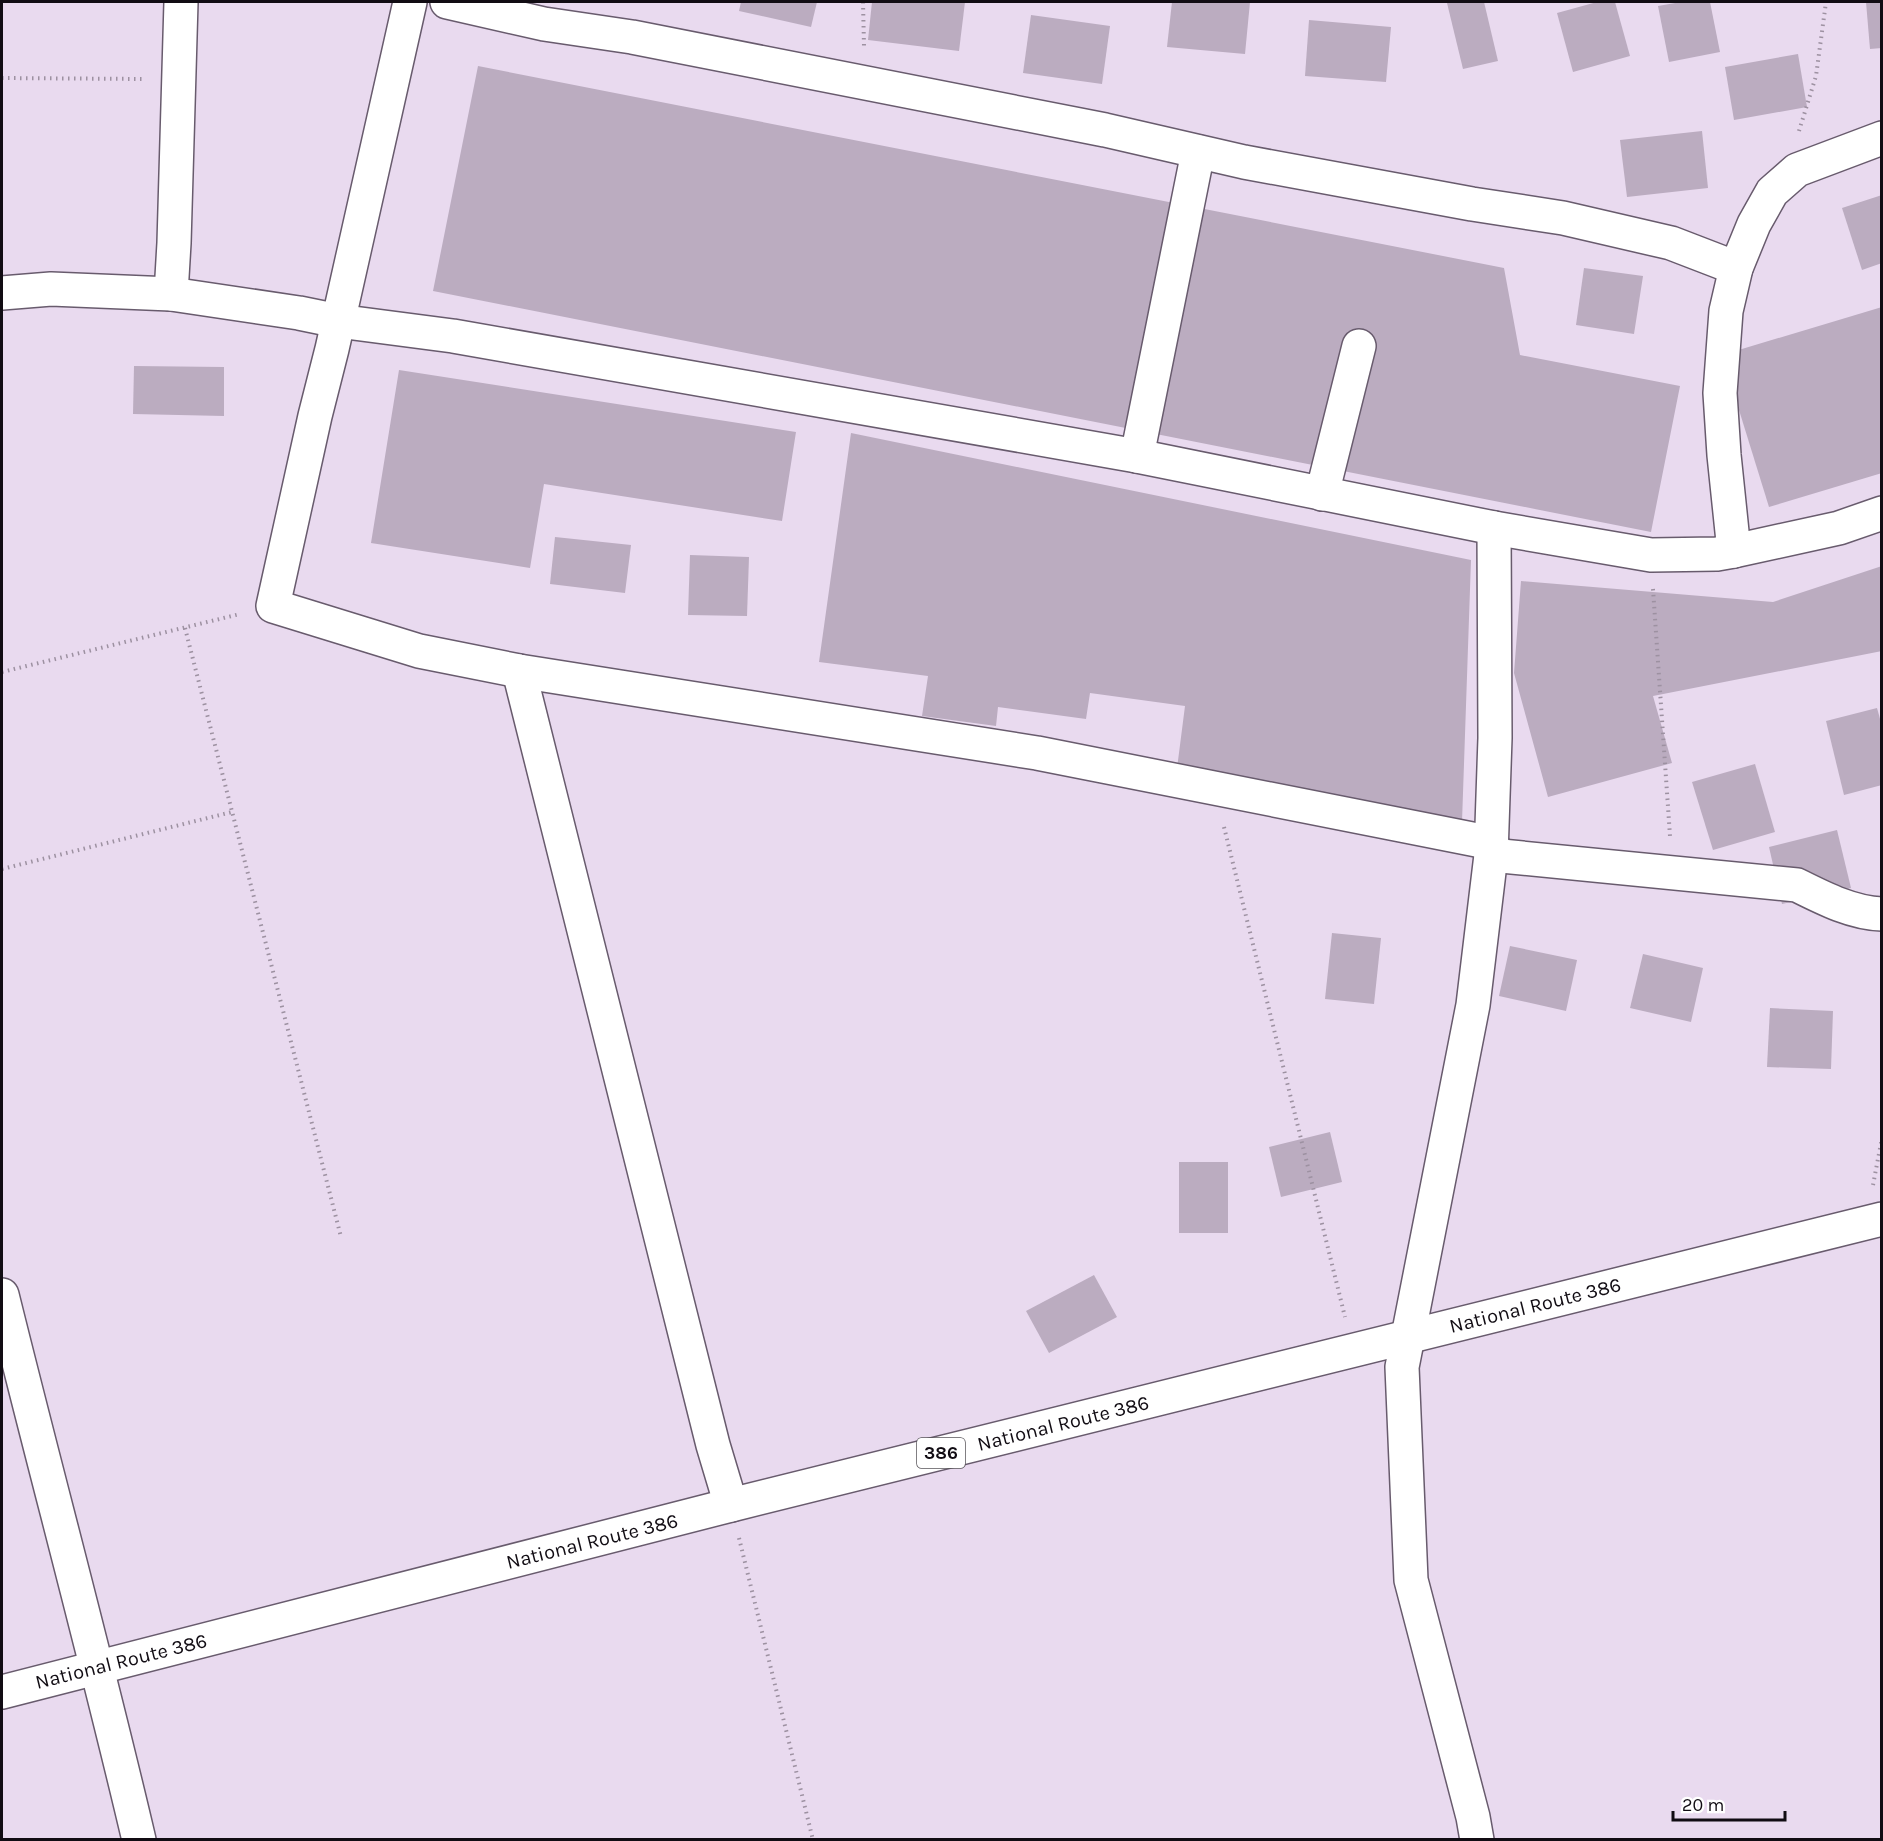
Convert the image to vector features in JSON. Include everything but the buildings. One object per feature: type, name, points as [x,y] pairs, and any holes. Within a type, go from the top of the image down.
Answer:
[{"type":"main road","points":[[171,294],[181,2]]},
{"type":"main road","points":[[410,2],[273,606],[419,651],[519,671],[1037,753],[1214,788],[1492,849],[1672,873],[1797,885],[1833,903],[1871,914],[1881,914]]},
{"type":"main road","points":[[447,2],[544,24],[632,38],[1105,130],[1244,162],[1415,194],[1563,218],[1671,243],[1736,268]]},
{"type":"main road","points":[[1734,551],[1720,393],[1726,311],[1736,268],[1754,224],[1772,192],[1797,170],[1881,138]]},
{"type":"main road","points":[[1137,456],[1198,152]]},
{"type":"main road","points":[[2,292],[51,290],[171,294],[338,321],[453,336],[1137,456],[1494,528],[1651,555],[1717,554],[1734,551],[1839,528],[1881,513]]},
{"type":"main road","points":[[1322,494],[1359,346]]},
{"type":"main road","points":[[1477,1839],[1412,1580],[1402,1367],[1473,1005],[1492,849],[1495,738],[1494,528]]},
{"type":"main road","points":[[519,671],[710,1433],[731,1505]]},
{"type":"main road","name":"National Route 386","points":[[2,1692],[731,1505],[1874,1221]]},
{"type":"main road","points":[[2,1295],[50,1490],[98,1667],[139,1839]]},
{"type":"path","points":[[863,2],[865,83]]},
{"type":"path","points":[[1797,170],[1795,145],[1816,76],[1826,2]]},
{"type":"path","points":[[2,78],[179,80]]},
{"type":"path","points":[[1651,555],[1672,873]]},
{"type":"path","points":[[2,672],[273,606]]},
{"type":"path","points":[[185,628],[341,1237]]},
{"type":"path","points":[[1214,788],[1353,1350]]},
{"type":"path","points":[[2,869],[232,812]]},
{"type":"path","points":[[1874,1221],[1881,1138]]},
{"type":"path","points":[[731,1505],[813,1839]]}]
